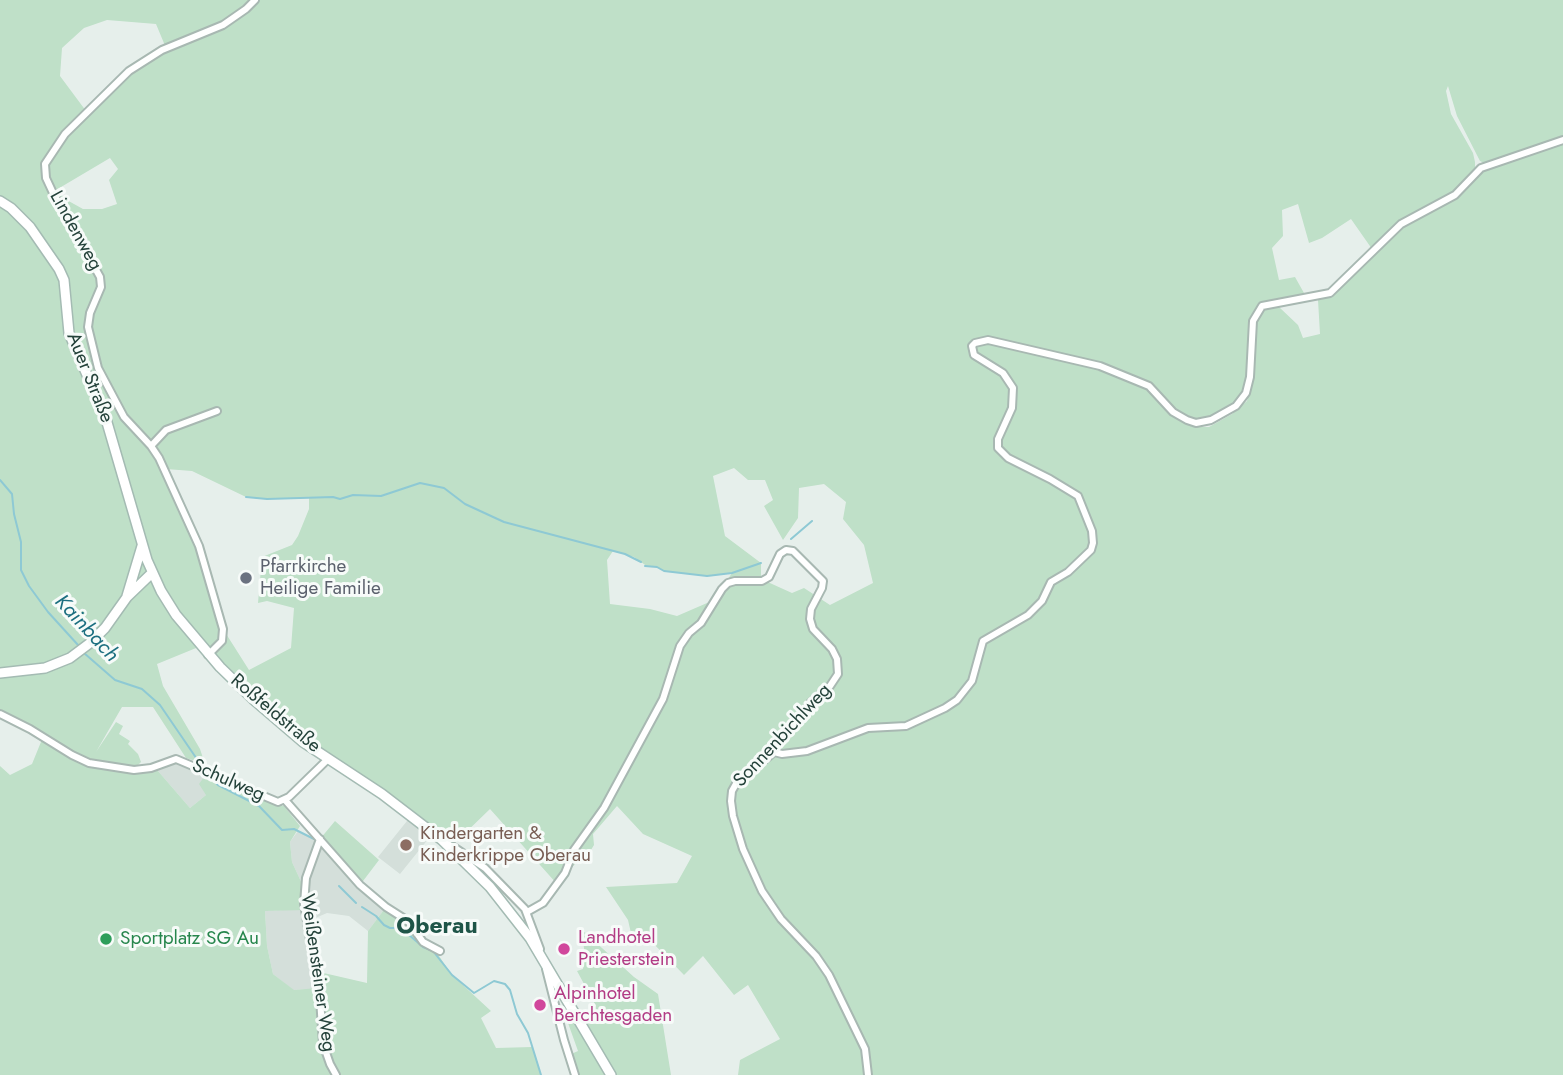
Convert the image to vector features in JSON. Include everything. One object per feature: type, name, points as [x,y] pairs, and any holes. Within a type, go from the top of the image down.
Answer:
[{"type":"main road","name":"Auer Straße","points":[[0,201],[30,227],[64,280],[69,333],[106,419],[152,573]]},
{"type":"main road","points":[[127,597],[142,544]]},
{"type":"main road","points":[[133,575],[138,572],[152,573]]},
{"type":"main road","points":[[0,673],[45,668],[69,658],[90,643],[117,614],[127,597],[152,573]]},
{"type":"main road","name":"Roßfeldstraße","points":[[152,573],[176,615],[208,655],[254,700],[303,742],[382,794],[442,840],[490,887],[513,915],[544,962],[611,1075]]},
{"type":"main road","points":[[136,588],[161,591]]},
{"type":"street","name":"Lindenweg","points":[[208,655],[222,641],[223,629],[196,538],[165,469],[151,446],[124,417],[98,368],[88,327],[90,313],[101,288],[100,277],[52,192],[46,178],[45,164],[65,134],[129,71],[162,50],[223,25],[255,0]]},
{"type":"street","points":[[774,752],[782,754],[807,751],[868,727],[906,726],[945,708],[957,700],[972,681],[979,646],[983,641],[1028,615],[1042,601],[1051,582],[1068,572],[1091,550],[1092,531],[1077,496],[1050,478],[1008,458],[998,448],[998,439],[1013,408],[1013,388],[1003,373],[974,355],[972,346],[975,343],[988,340],[1043,354],[1086,361],[1149,386],[1173,412],[1187,420],[1196,423],[1211,420],[1236,406],[1246,393],[1250,377],[1253,321],[1262,306],[1330,293],[1401,225],[1455,195],[1481,168],[1563,140]]},
{"type":"street","points":[[151,446],[166,429],[217,411]]},
{"type":"street","name":"Sonnenbichlweg","points":[[527,912],[543,903],[565,873],[574,850],[604,808],[663,699],[680,646],[689,633],[701,623],[722,589],[728,583],[762,581],[769,577],[780,554],[789,550],[798,554],[823,580],[811,609],[810,619],[813,629],[832,649],[839,667],[836,680],[810,703],[789,732],[778,739],[774,744],[774,752],[737,782],[732,790],[731,801],[736,832],[752,872],[781,919],[816,956],[829,975],[865,1049],[867,1075]]},
{"type":"street","name":"Schulweg","points":[[0,714],[89,763],[134,770],[176,759],[278,802],[285,800],[328,759]]},
{"type":"street","points":[[285,800],[360,885],[408,921],[423,942],[440,951]]},
{"type":"street","name":"Weißensteiner Weg","points":[[320,839],[306,878],[304,904],[320,999],[323,1044],[337,1075]]},
{"type":"street","name":"Roßfeldstraße","points":[[442,840],[485,868],[527,912],[544,962]]},
{"type":"street","points":[[544,962],[575,1075]]},
{"type":"shaded area","points":[[171,760],[207,773],[206,795],[190,808],[158,771],[151,768]]},
{"type":"shaded area","name":"Kindergarten & Kinderkrippe Oberau","points":[[411,816],[433,833],[400,874],[378,857]]},
{"type":"shaded area","points":[[298,831],[320,839],[360,885],[386,907],[368,931],[349,916],[327,913],[306,922],[318,989],[293,990],[273,974],[267,946],[265,911],[305,909],[304,888],[292,862],[290,842]]},
{"type":"green space","points":[[0,0],[1563,0],[1563,137],[1484,163],[1480,161],[1457,116],[1448,86],[1446,91],[1451,114],[1473,153],[1475,162],[1475,168],[1455,192],[1416,212],[1372,249],[1351,219],[1322,238],[1309,243],[1298,204],[1282,210],[1283,236],[1272,248],[1279,280],[1295,277],[1304,293],[1299,297],[1265,302],[1254,313],[1251,320],[1246,391],[1241,400],[1219,415],[1197,421],[1172,408],[1148,383],[1077,356],[1075,361],[1142,386],[1180,421],[1193,427],[1209,427],[1232,414],[1247,401],[1252,380],[1256,319],[1267,307],[1274,304],[1279,307],[1298,325],[1303,338],[1320,334],[1318,300],[1335,294],[1382,244],[1400,229],[1439,206],[1491,166],[1563,142],[1563,1075],[738,1075],[740,1060],[780,1039],[748,985],[734,995],[703,956],[684,975],[649,939],[633,942],[628,920],[606,887],[677,883],[692,856],[643,834],[617,806],[593,834],[594,845],[586,858],[575,864],[557,884],[490,809],[458,840],[442,840],[303,742],[201,646],[157,664],[163,686],[200,749],[205,764],[186,758],[153,707],[122,707],[96,752],[116,722],[123,726],[119,734],[130,741],[128,744],[138,754],[141,762],[137,766],[118,769],[151,768],[158,771],[190,808],[206,795],[199,784],[207,773],[261,800],[284,806],[300,826],[290,842],[292,862],[304,888],[305,910],[265,911],[267,946],[273,974],[294,990],[318,988],[315,971],[367,983],[368,931],[386,907],[403,917],[439,956],[452,975],[491,1011],[481,1018],[496,1048],[532,1047],[541,1075],[0,1075],[0,766],[10,775],[32,764],[43,737],[0,714]],"holes":[[[107,20],[156,24],[166,48],[117,81],[86,111],[60,76],[62,48],[84,28]],[[110,158],[118,169],[109,180],[117,204],[102,209],[83,209],[65,199],[56,190]],[[734,468],[748,480],[765,480],[773,500],[764,506],[783,540],[798,518],[799,488],[824,484],[846,502],[843,519],[864,545],[873,583],[830,605],[804,588],[792,593],[761,579],[761,563],[725,536],[713,476]],[[166,469],[192,471],[246,497],[309,498],[309,509],[292,545],[262,557],[258,603],[267,601],[294,608],[291,648],[249,670],[223,629],[196,538]],[[613,551],[634,557],[648,567],[657,567],[664,571],[707,576],[732,573],[714,600],[677,616],[650,609],[610,604],[607,560]]]},
{"type":"green space","points":[[335,821],[379,860],[360,885],[320,839]]},
{"type":"green space","points":[[581,929],[634,977],[658,994],[671,1075],[575,1075],[569,1055],[578,1051],[568,1023],[596,1006],[577,971],[583,969]]},
{"type":"waterway","name":"Kainbach","points":[[0,480],[12,494],[21,542],[21,570],[48,612],[78,645]]},
{"type":"waterway","points":[[246,497],[340,499],[353,495],[381,496],[420,483],[444,488],[465,504],[504,522],[625,554],[641,562]]},
{"type":"waterway","points":[[791,539],[812,521]]},
{"type":"waterway","points":[[645,566],[707,576],[732,573],[761,563]]},
{"type":"waterway","name":"Kainbach","points":[[84,653],[115,680],[142,689],[160,705],[201,765]]},
{"type":"waterway","name":"Kainbach","points":[[210,777],[218,785],[259,806],[282,830],[294,829],[314,839]]},
{"type":"waterway","name":"Kainbach","points":[[339,886],[356,903]]},
{"type":"waterway","name":"Kainbach","points":[[362,907],[384,925],[401,928],[423,947],[433,951],[452,975],[474,993],[494,981],[505,984],[528,1033],[541,1075]]},
{"type":"place","name":"Pfarrkirche Heilige Familie","points":[[246,578]]},
{"type":"place","name":"Kindergarten & Kinderkrippe Oberau","points":[[406,845]]},
{"type":"place","name":"Sportplatz SG Au","points":[[106,939]]},
{"type":"place","name":"Landhotel Priesterstein","points":[[564,949]]},
{"type":"place","name":"Alpinhotel Berchtesgaden","points":[[540,1005]]},
{"type":"district","name":"Oberau","points":[[437,927]]}]
